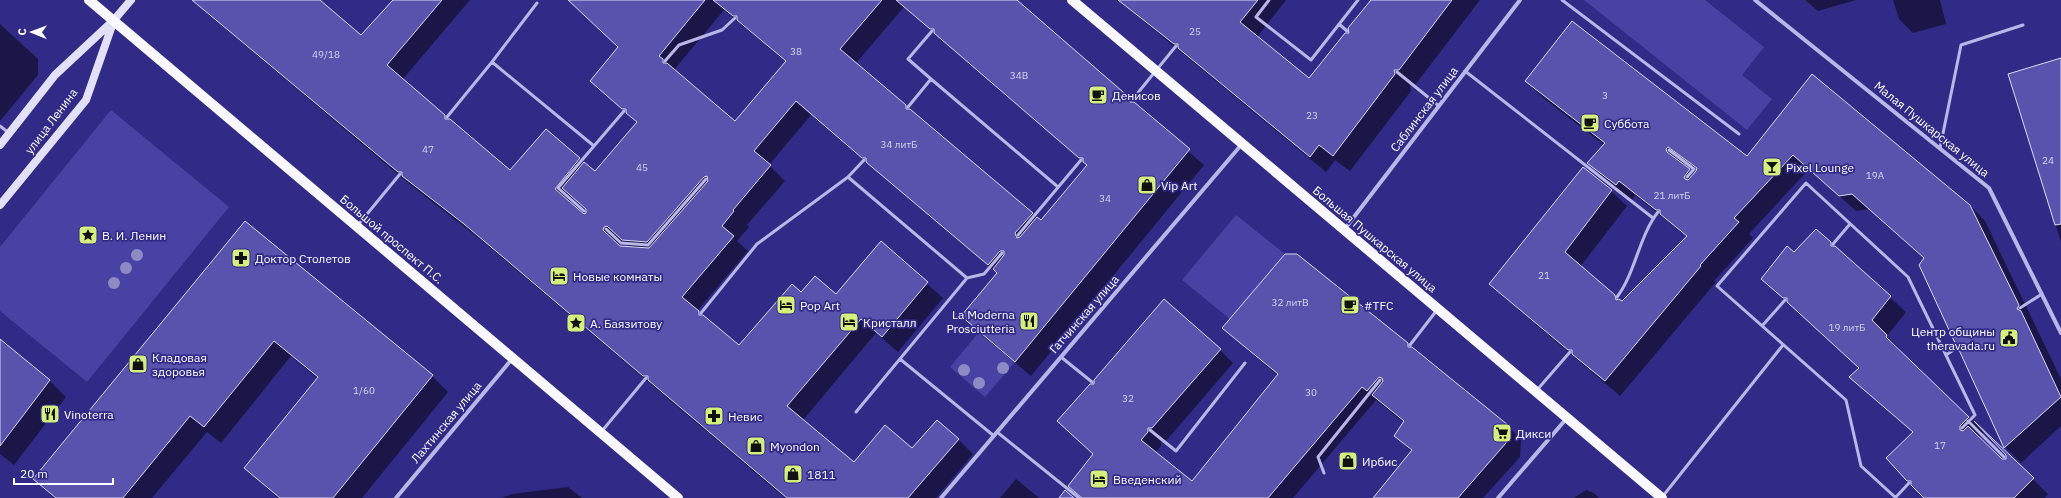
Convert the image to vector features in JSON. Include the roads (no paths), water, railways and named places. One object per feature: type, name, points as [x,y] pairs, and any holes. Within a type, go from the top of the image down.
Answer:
[{"type":"main road","name":"Большой проспект П.С.","points":[[89,0],[678,498]]},
{"type":"main road","name":"Большая Пушкарская улица","points":[[1072,0],[1662,498]]},
{"type":"street","name":"улица Ленина","points":[[0,144],[55,75],[114,20],[131,0]]},
{"type":"street","name":"Саблинская улица","points":[[1344,230],[1520,0]]},
{"type":"street","name":"Малая Пушкарская улица","points":[[1754,0],[1989,188],[2061,333]]},
{"type":"street","name":"улица Ленина","points":[[0,205],[86,100],[114,20]]},
{"type":"street","name":"Гатчинская улица","points":[[941,498],[1242,144]]},
{"type":"street","name":"Лахтинская улица","points":[[396,498],[512,359]]},
{"type":"street","points":[[1498,498],[1567,418]]},
{"type":"lane","points":[[1270,0],[1256,17],[1311,60],[1358,0]]},
{"type":"lane","points":[[1562,0],[1739,134]]},
{"type":"lane","points":[[447,117],[492,62],[537,3]]},
{"type":"lane","points":[[665,62],[680,45],[722,30],[735,18]]},
{"type":"lane","points":[[1339,24],[1346,31]]},
{"type":"lane","points":[[1940,148],[1961,45],[2023,25]]},
{"type":"lane","points":[[932,31],[908,59],[1058,187]]},
{"type":"lane","points":[[1132,100],[1176,46]]},
{"type":"lane","points":[[492,62],[594,146]]},
{"type":"lane","points":[[1466,71],[1653,218]]},
{"type":"lane","points":[[1397,72],[1439,106]]},
{"type":"lane","points":[[908,107],[932,79]]},
{"type":"lane","points":[[584,211],[558,188],[624,110]]},
{"type":"lane","points":[[0,126],[9,133]]},
{"type":"lane","points":[[1669,150],[1694,169],[1687,178]]},
{"type":"lane","points":[[701,313],[756,244],[848,178],[864,160]]},
{"type":"lane","points":[[1018,235],[1081,160]]},
{"type":"lane","points":[[357,226],[400,174]]},
{"type":"lane","points":[[848,178],[967,278]]},
{"type":"lane","points":[[606,229],[621,243],[648,245],[706,179]]},
{"type":"lane","points":[[1909,483],[1895,498],[1861,466],[1846,400],[1716,286],[1806,183],[1908,277],[1975,414],[1962,428]]},
{"type":"lane","points":[[1616,296],[1622,290],[1653,218],[1658,212]]},
{"type":"lane","points":[[1832,244],[1850,224]]},
{"type":"lane","points":[[856,412],[967,278],[984,274],[1002,254]]},
{"type":"lane","points":[[2020,308],[2042,294]]},
{"type":"lane","points":[[1762,326],[1785,300]]},
{"type":"lane","points":[[1410,345],[1438,309]]},
{"type":"lane","points":[[1662,498],[1783,345]]},
{"type":"lane","points":[[1946,355],[1958,347]]},
{"type":"lane","points":[[1536,391],[1570,352]]},
{"type":"lane","points":[[1061,357],[1092,382]]},
{"type":"lane","points":[[900,359],[1079,498]]},
{"type":"lane","points":[[1150,430],[1176,451],[1245,363]]},
{"type":"lane","points":[[600,432],[646,378]]},
{"type":"lane","points":[[1324,473],[1318,457],[1380,380]]},
{"type":"lane","points":[[1968,421],[2004,457]]},
{"type":"place","name":"Денисов","points":[[1098,95]]},
{"type":"place","name":"Суббота","points":[[1590,123]]},
{"type":"place","name":"Pixel Lounge","points":[[1772,167]]},
{"type":"place","name":"Vip Art","points":[[1147,185]]},
{"type":"place","name":"В. И. Ленин","points":[[88,235]]},
{"type":"place","name":"Доктор Столетов","points":[[241,258]]},
{"type":"place","name":"Новые комнаты","points":[[559,276]]},
{"type":"place","name":"Pop Art","points":[[786,305]]},
{"type":"place","name":"#TFC","points":[[1350,305]]},
{"type":"place","name":"La Moderna Prosciutteria","points":[[1029,321]]},
{"type":"place","name":"Кристалл","points":[[849,322]]},
{"type":"place","name":"А. Баязитову","points":[[576,323]]},
{"type":"place","name":"Центр общины theravada.ru","points":[[2009,338]]},
{"type":"place","name":"Кладовая здоровья","points":[[138,364]]},
{"type":"place","name":"Vinoterra","points":[[50,414]]},
{"type":"place","name":"Невис","points":[[714,416]]},
{"type":"place","name":"Дикси","points":[[1502,433]]},
{"type":"place","name":"Myondon","points":[[756,446]]},
{"type":"place","name":"Ирбис","points":[[1348,461]]},
{"type":"place","name":"1811","points":[[793,474]]},
{"type":"place","name":"Введенский","points":[[1099,479]]}]
